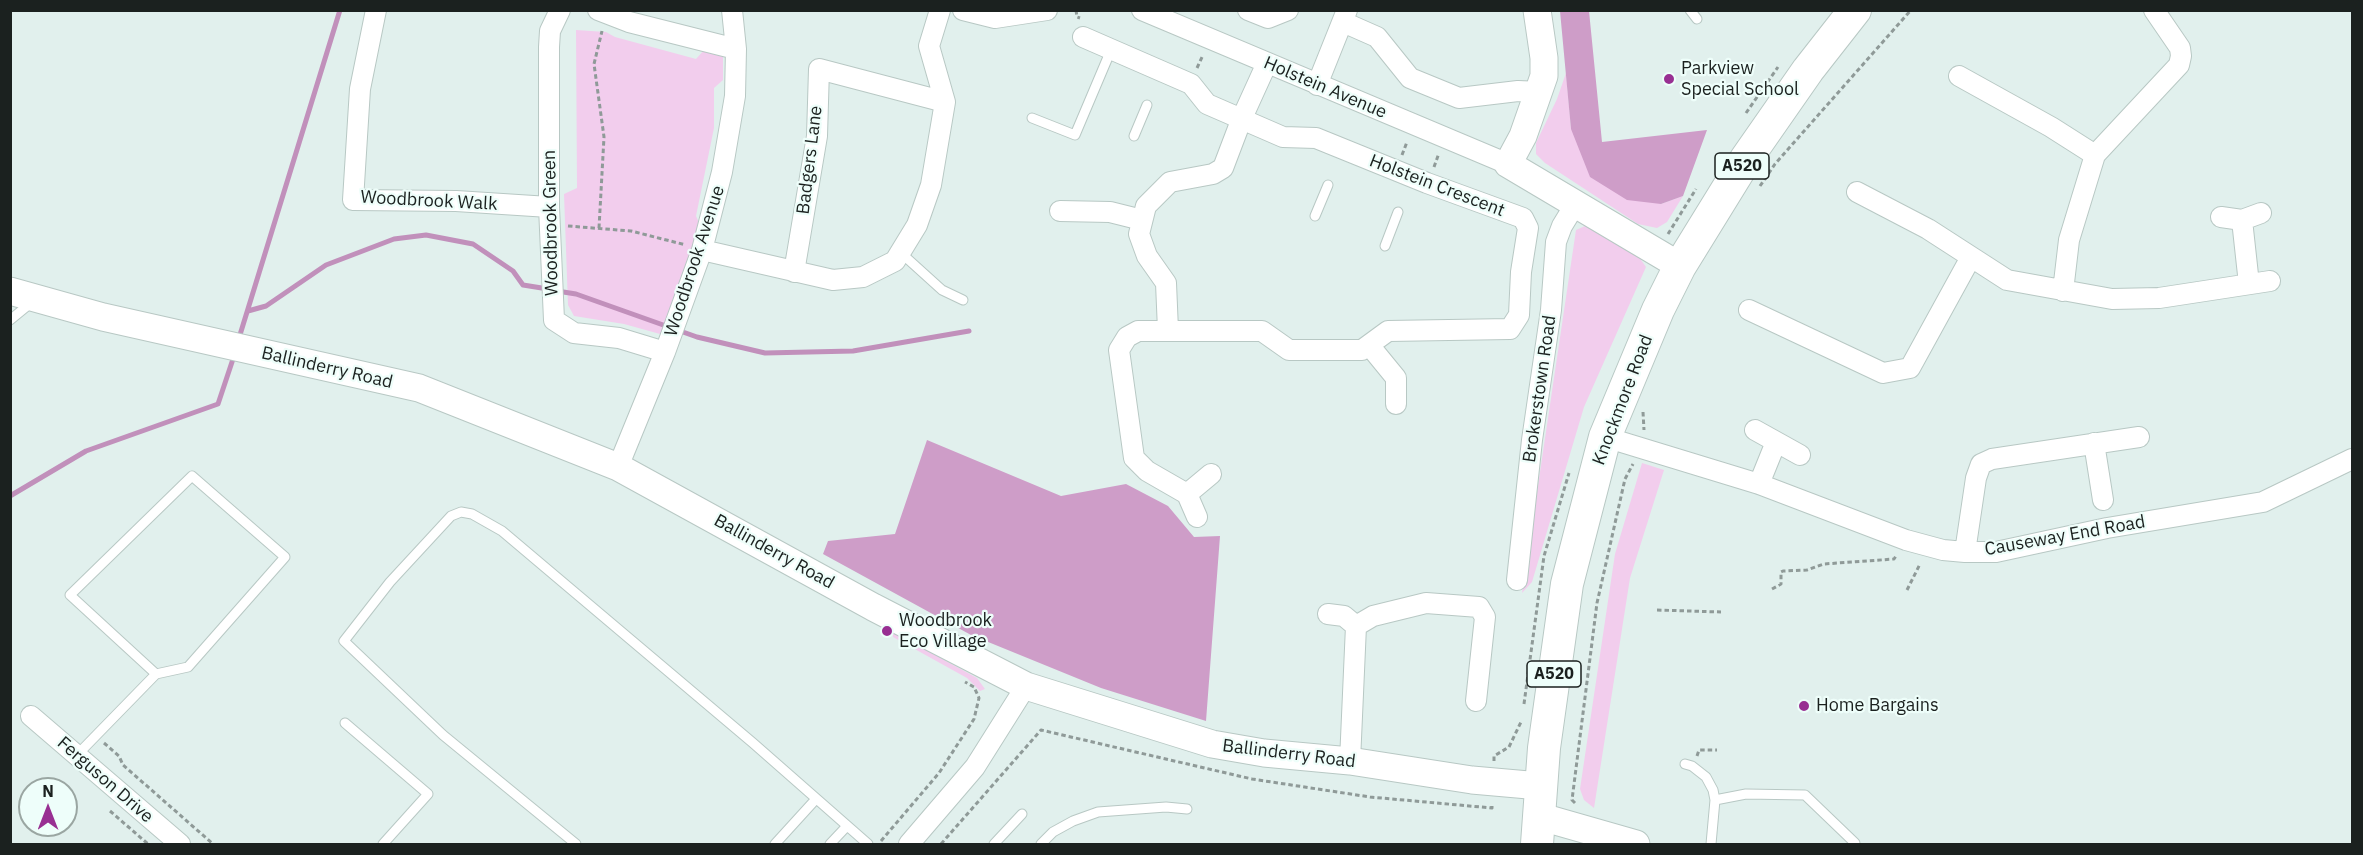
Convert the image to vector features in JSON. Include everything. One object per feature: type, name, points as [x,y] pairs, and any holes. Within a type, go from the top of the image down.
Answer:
[{"type":"main road","points":[[1537,10],[1544,58],[1544,76],[1523,136],[1508,164],[1680,266]]},
{"type":"main road","name":"Knockmore Road","points":[[1538,815],[1567,584],[1605,437],[1653,320],[1680,266],[1752,150],[1808,70],[1856,10]]},
{"type":"main road","name":"Ballinderry Road","points":[[23,295],[103,317],[419,388],[618,467],[873,607],[1026,686],[1212,744],[1264,753],[1350,761],[1493,781],[1538,815],[1636,844]]},
{"type":"street","name":"Woodbrook Walk","points":[[376,10],[360,89],[353,200],[456,201],[550,215]]},
{"type":"street","name":"Woodbrook Green","points":[[560,10],[550,31],[549,47],[551,276],[554,320],[574,333],[668,346]]},
{"type":"street","name":"Woodbrook Avenue","points":[[618,467],[668,346],[702,250],[722,172],[735,96],[736,49],[732,10]]},
{"type":"street","points":[[702,250],[833,280],[863,277],[895,261],[917,225],[931,184],[945,102],[929,46],[940,10]]},
{"type":"street","points":[[963,10],[995,18],[1047,10]]},
{"type":"street","name":"Holstein Avenue","points":[[1142,10],[1508,164]]},
{"type":"street","points":[[1248,10],[1268,18],[1288,10]]},
{"type":"street","points":[[2063,291],[2069,240],[2094,155],[2179,65],[2180,48],[2154,10]]},
{"type":"street","points":[[602,12],[629,22],[736,49]]},
{"type":"street","points":[[1317,85],[1345,16],[1377,37],[1410,78],[1459,98],[1518,91],[1540,92]]},
{"type":"street","points":[[1083,37],[1158,77],[1191,84]]},
{"type":"street","points":[[1168,330],[1166,283],[1147,256],[1139,234],[1146,206],[1170,182],[1213,174],[1223,168],[1242,118],[1267,63]]},
{"type":"street","name":"Badgers Lane","points":[[794,272],[817,135],[819,69],[945,102]]},
{"type":"street","points":[[1959,76],[2051,127],[2094,155]]},
{"type":"street","name":"Holstein Crescent","points":[[1187,494],[1147,471],[1134,458],[1119,350],[1127,337],[1138,331],[1262,331],[1289,350],[1362,350],[1388,331],[1510,329],[1519,315],[1521,272],[1528,228],[1522,218],[1341,152],[1316,138],[1283,137],[1207,104],[1191,84]]},
{"type":"street","points":[[1857,192],[1928,229],[2007,280],[2112,299],[2159,298],[2270,281]]},
{"type":"street","name":"Brokerstown Road","points":[[1516,580],[1532,440],[1551,310],[1556,242],[1562,226],[1576,203]]},
{"type":"street","points":[[1060,211],[1110,212],[1142,220]]},
{"type":"street","points":[[2221,217],[2241,220],[2261,213]]},
{"type":"street","points":[[2241,220],[2249,284]]},
{"type":"street","points":[[1749,310],[1883,373],[1910,368],[1971,257]]},
{"type":"street","points":[[1369,345],[1396,378],[1396,404]]},
{"type":"street","points":[[1755,430],[1800,455]]},
{"type":"street","name":"Causeway End Road","points":[[1605,437],[1759,484],[1906,540],[1965,552],[1996,552],[2107,528],[2263,502],[2352,459]]},
{"type":"street","points":[[1965,552],[1976,478],[1981,464],[1992,459],[2139,437]]},
{"type":"street","points":[[1759,484],[1776,442]]},
{"type":"street","points":[[2094,443],[2103,500]]},
{"type":"street","points":[[1197,517],[1187,494],[1211,474]]},
{"type":"street","points":[[1356,626],[1373,615],[1414,604],[1479,607],[1485,617],[1471,679],[1476,700]]},
{"type":"street","points":[[1328,614],[1344,616],[1356,626]]},
{"type":"street","points":[[1350,761],[1356,626]]},
{"type":"street","points":[[909,844],[975,767],[1026,686]]},
{"type":"street","name":"Ferguson Drive","points":[[31,716],[180,844]]},
{"type":"lane","points":[[1690,10],[1697,19]]},
{"type":"lane","points":[[1032,118],[1075,135],[1111,50]]},
{"type":"lane","points":[[1134,136],[1147,105]]},
{"type":"lane","points":[[1315,216],[1328,184]]},
{"type":"lane","points":[[1385,246],[1398,212]]},
{"type":"lane","points":[[900,252],[942,291],[963,300]]},
{"type":"lane","points":[[10,320],[23,295]]},
{"type":"lane","points":[[77,755],[156,674],[188,667],[285,557],[192,476],[70,595],[156,674]]},
{"type":"lane","points":[[572,843],[443,735],[344,641],[390,582],[451,516],[461,512],[472,514],[502,531],[711,706],[868,844]]},
{"type":"lane","points":[[345,723],[428,794],[383,844]]},
{"type":"lane","points":[[1689,765],[1706,777],[1713,790],[1715,800],[1711,844]]},
{"type":"lane","points":[[1715,800],[1746,794],[1805,795],[1855,843]]},
{"type":"lane","points":[[775,844],[816,799]]},
{"type":"lane","points":[[1041,844],[1053,832],[1073,821],[1098,812],[1166,807],[1187,809]]},
{"type":"lane","points":[[994,844],[1022,814]]},
{"type":"lane","points":[[830,844],[847,826]]},
{"type":"path","points":[[1755,194],[1774,164],[1911,10]]},
{"type":"path","points":[[599,228],[604,137],[594,64],[602,12]]},
{"type":"path","points":[[1191,84],[1209,39]]},
{"type":"path","points":[[1399,120],[1392,137],[1407,141],[1406,177]]},
{"type":"path","points":[[550,215],[599,228],[631,231],[702,250]]},
{"type":"path","points":[[1585,830],[1588,817],[1572,800],[1597,603],[1625,479],[1641,448],[1644,434],[1642,410]]},
{"type":"path","points":[[1772,589],[1780,584],[1783,571],[1807,570],[1824,564],[1894,559],[1906,540]]},
{"type":"path","points":[[1907,590],[1928,545]]},
{"type":"path","points":[[941,844],[1041,730],[1252,779],[1370,797],[1492,808],[1494,756],[1509,747],[1521,724],[1544,556]]},
{"type":"path","points":[[1657,610],[1721,612]]},
{"type":"path","points":[[878,844],[939,773],[974,719],[980,698],[974,687],[958,677]]},
{"type":"path","points":[[96,736],[119,756],[123,765],[213,844]]},
{"type":"path","points":[[1689,765],[1700,750],[1717,750]]},
{"type":"shaded area","points":[[1560,11],[1589,11],[1602,142],[1707,130],[1683,196],[1661,204],[1627,200],[1590,177],[1571,129]]},
{"type":"shaded area","points":[[576,30],[606,32],[615,37],[696,59],[705,49],[723,56],[723,80],[714,88],[714,128],[696,216],[700,225],[667,326],[660,334],[624,324],[574,316],[568,305],[564,194],[577,188]]},
{"type":"shaded area","points":[[1566,73],[1571,129],[1661,204],[1683,196],[1667,222],[1657,228],[1638,224],[1545,163],[1536,154],[1536,143],[1557,99]]},
{"type":"shaded area","points":[[1585,226],[1594,228],[1639,257],[1646,267],[1584,407],[1532,582],[1522,593],[1576,230]]},
{"type":"shaded area","points":[[927,440],[1061,496],[1126,484],[1168,506],[1194,537],[1220,536],[1206,721],[1101,688],[971,635],[823,554],[828,541],[895,534]]},
{"type":"shaded area","points":[[1642,463],[1664,470],[1630,578],[1594,808],[1584,800],[1580,789],[1615,554]]},
{"type":"shaded area","points":[[893,632],[977,678],[985,689],[980,691],[967,678],[893,637]]},
{"type":"waterway","points":[[239,338],[340,10]]},
{"type":"waterway","points":[[248,311],[266,306],[326,265],[394,239],[426,235],[473,244],[513,271],[523,285],[548,289]]},
{"type":"waterway","points":[[557,291],[576,294],[697,337],[765,353],[853,351],[969,331]]},
{"type":"waterway","points":[[10,496],[86,451],[218,404],[235,353]]},
{"type":"place","name":"Parkview Special School","points":[[1669,79]]},
{"type":"place","name":"Woodbrook Eco Village","points":[[887,631]]},
{"type":"place","name":"Home Bargains","points":[[1804,706]]}]
